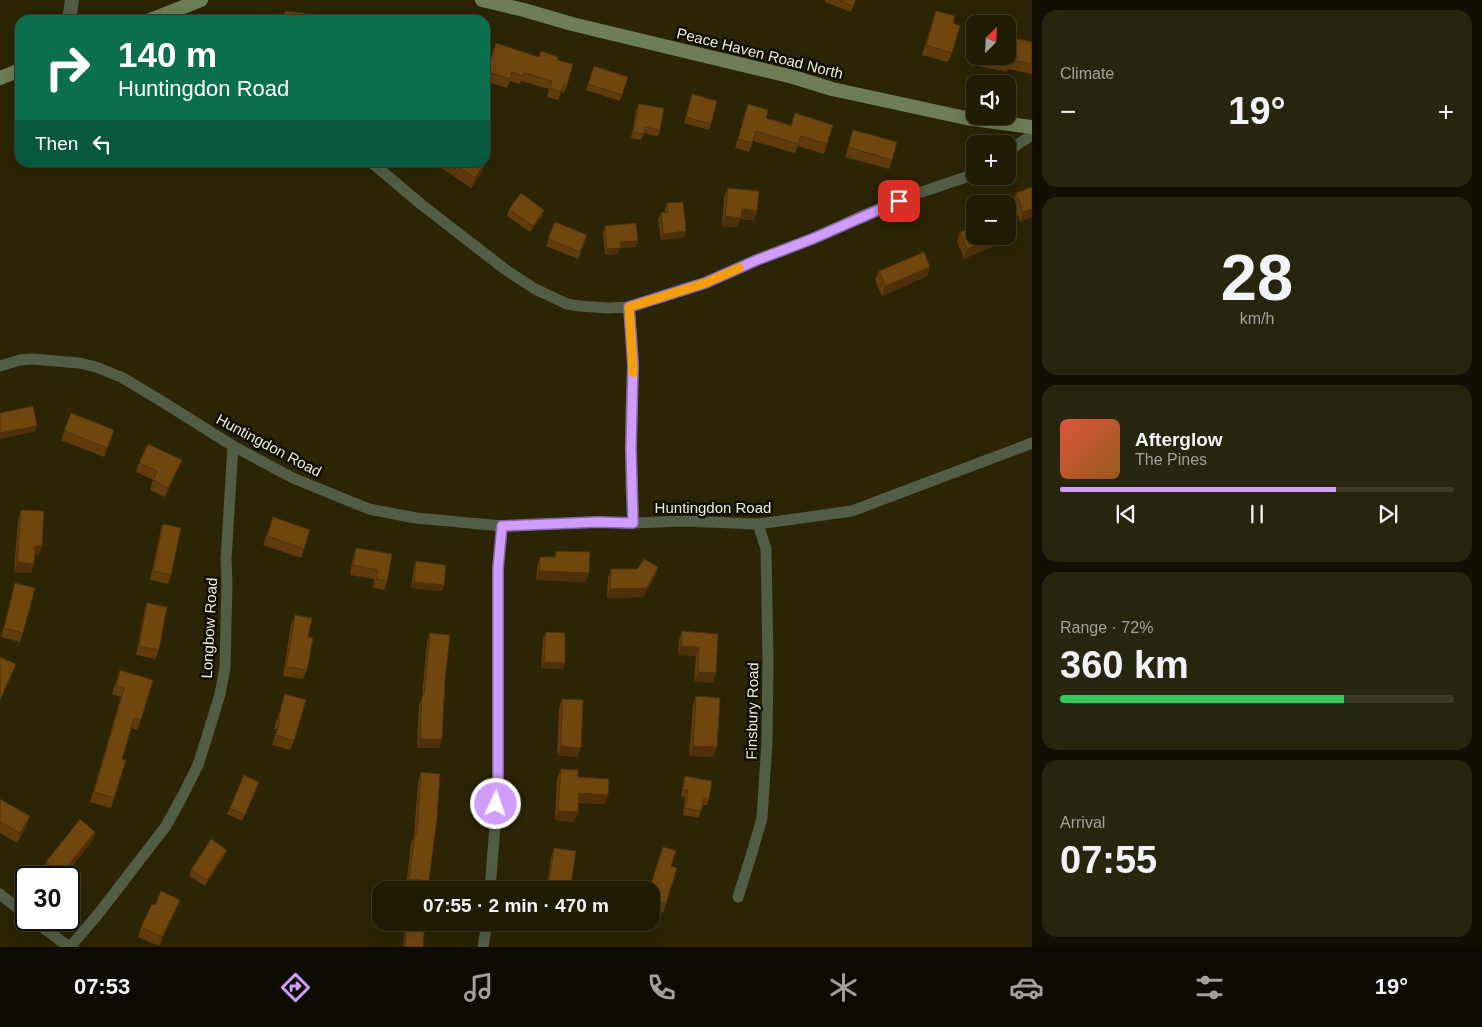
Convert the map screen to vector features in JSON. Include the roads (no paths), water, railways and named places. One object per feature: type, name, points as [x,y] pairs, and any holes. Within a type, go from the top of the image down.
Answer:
[{"type":"main road","points":[[163,15],[201,0]]},
{"type":"main road","name":"Peace Haven Road North","points":[[482,0],[851,93],[966,118],[1032,127]]},
{"type":"main road","points":[[0,78],[15,72]]},
{"type":"street","points":[[70,15],[72,0]]},
{"type":"street","points":[[1016,146],[1032,136]]},
{"type":"street","points":[[377,167],[422,205],[506,270],[536,289],[567,304],[629,307],[705,283],[916,194],[966,177]]},
{"type":"street","points":[[629,307],[633,364],[631,458],[633,523]]},
{"type":"street","name":"Huntingdon Road","points":[[0,366],[20,360],[32,359],[79,362],[96,367],[123,378],[233,446],[293,478],[368,509],[416,518],[502,526],[684,521],[758,524],[852,511],[1032,443]]},
{"type":"street","name":"Longbow Road","points":[[70,947],[100,913],[166,826],[198,765],[220,694],[224,668],[228,582],[226,560],[233,446]]},
{"type":"street","name":"Finsbury Road","points":[[738,897],[762,818],[768,742],[766,549],[758,524]]},
{"type":"street","points":[[491,881],[498,787],[498,568],[502,526]]},
{"type":"street","points":[[0,894],[15,906]]},
{"type":"street","points":[[48,931],[70,947]]},
{"type":"street","points":[[484,947],[486,931]]}]
